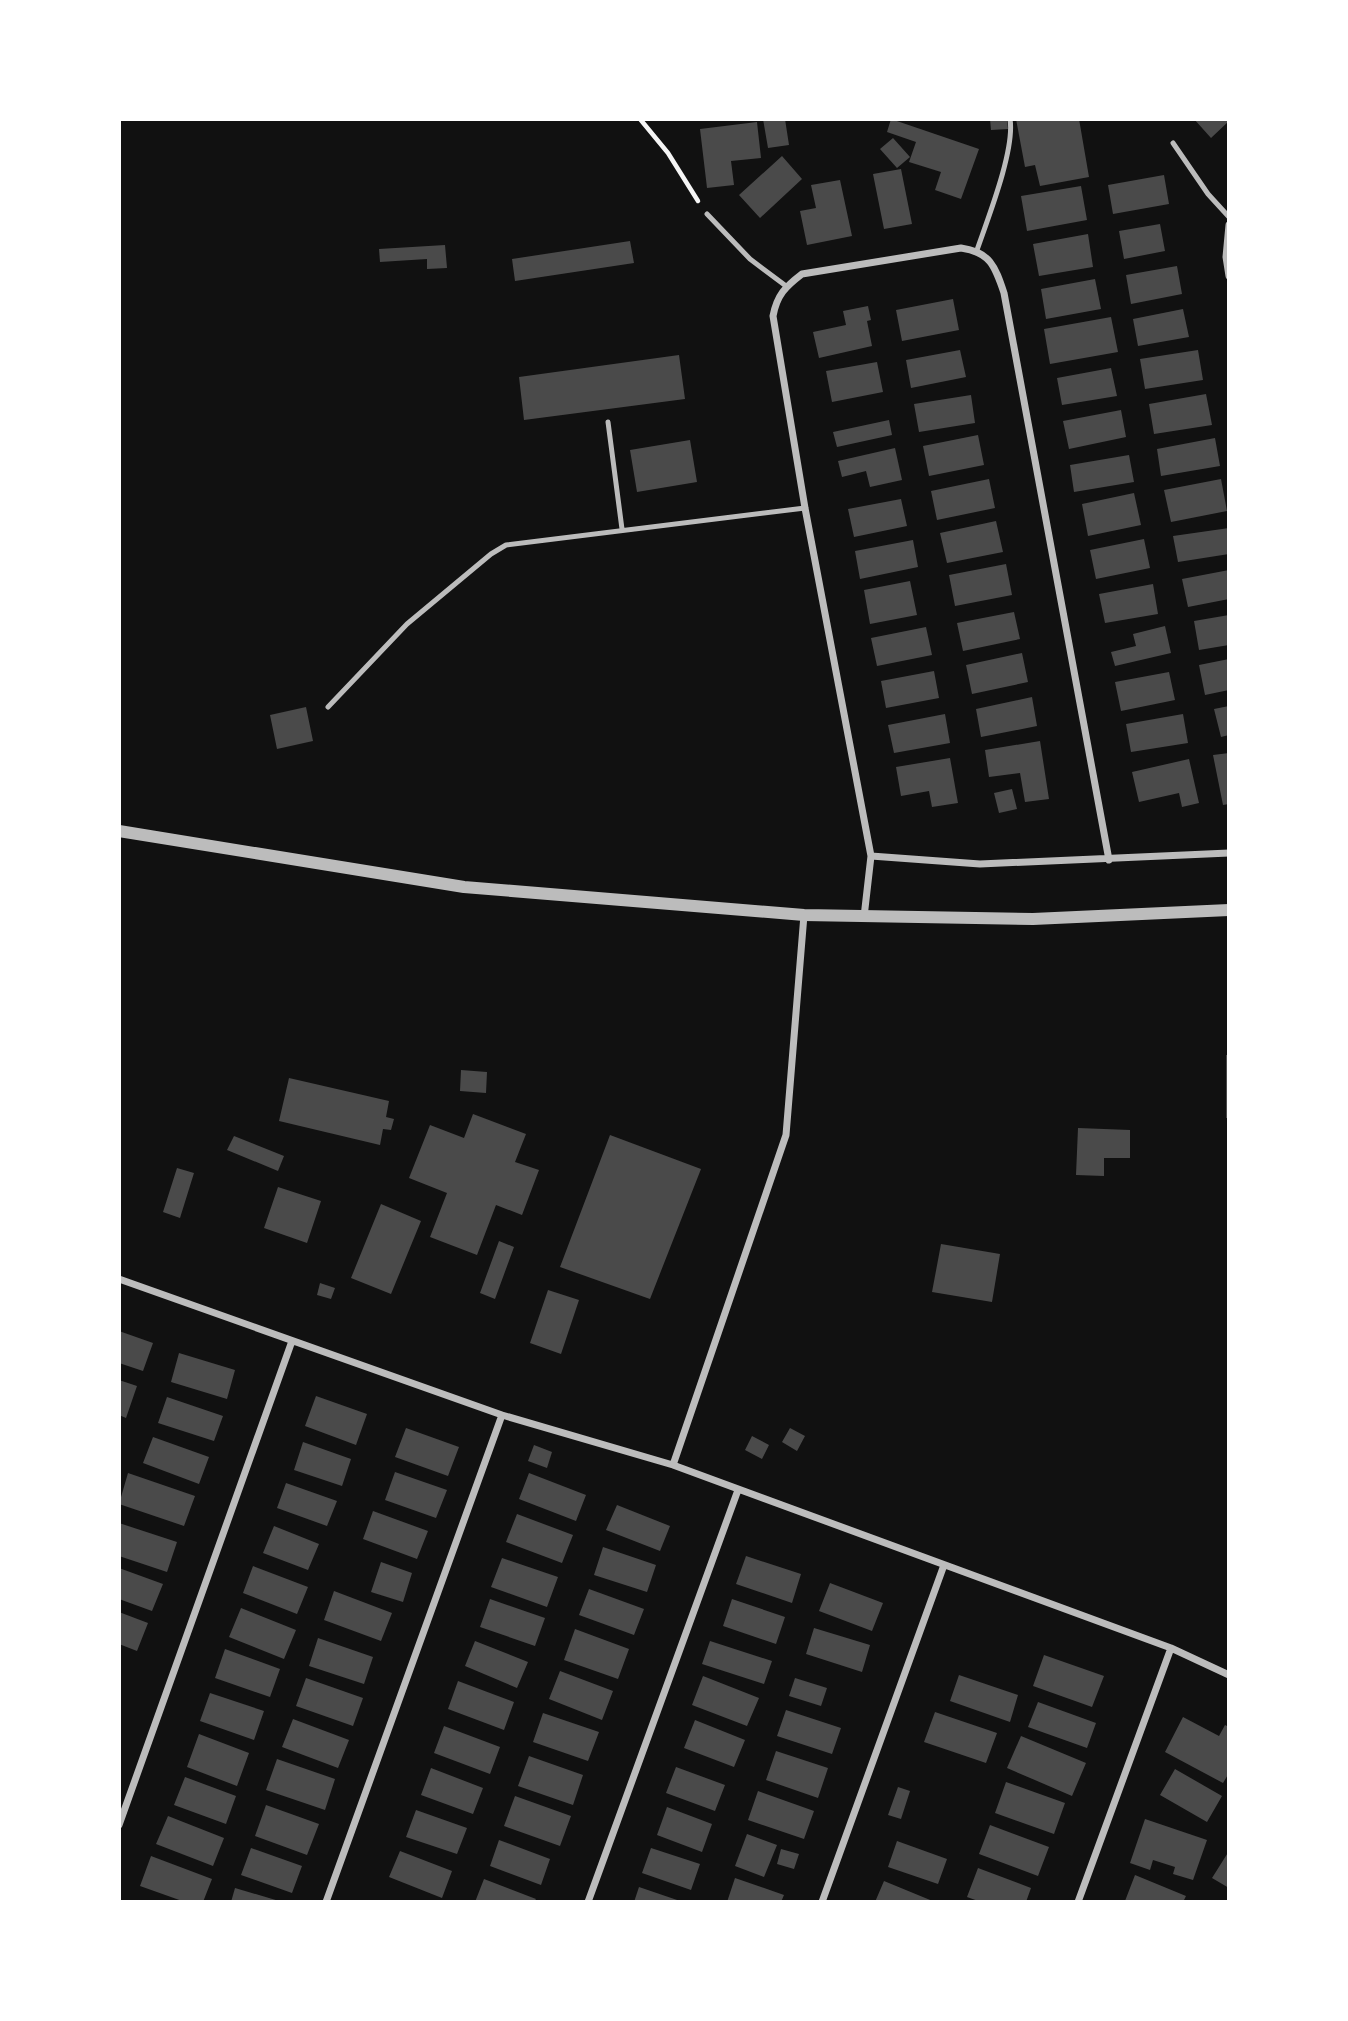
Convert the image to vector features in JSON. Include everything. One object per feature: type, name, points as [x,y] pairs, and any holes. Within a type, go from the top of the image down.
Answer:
[{"type":"street","points":[[1229,225],[1226,257],[1229,276]]},
{"type":"street","points":[[864,917],[872,856],[805,508],[774,328],[776,298],[802,274],[961,247],[977,250],[997,272],[1004,293],[1109,860]]},
{"type":"street","points":[[119,831],[464,887],[804,915],[1033,919],[1229,910]]},
{"type":"street","points":[[872,856],[980,864],[1229,853]]},
{"type":"street","points":[[673,1465],[786,1135],[804,915]]},
{"type":"street","points":[[119,1279],[502,1415],[673,1465],[1171,1648],[1229,1675]]},
{"type":"street","points":[[119,1825],[292,1341]]},
{"type":"street","points":[[326,1902],[502,1415]]},
{"type":"street","points":[[588,1902],[738,1490]]},
{"type":"street","points":[[822,1902],[944,1565]]},
{"type":"street","points":[[1078,1902],[1171,1648]]},
{"type":"lane","points":[[977,250],[1005,157],[1011,129],[1010,119]]},
{"type":"lane","points":[[1173,143],[1208,194],[1229,217]]},
{"type":"lane","points":[[706,214],[750,259],[786,286]]},
{"type":"lane","points":[[608,422],[622,529]]},
{"type":"lane","points":[[328,707],[407,624],[491,554],[506,545],[805,508]]},
{"type":"path","points":[[640,119],[668,153],[706,214]]},
{"type":"building","points":[[763,119],[785,119],[789,145],[768,148]]},
{"type":"building","points":[[891,119],[979,149],[961,199],[935,190],[941,172],[909,162],[916,142],[887,132]]},
{"type":"building","points":[[990,119],[1007,119],[1008,129],[991,130]]},
{"type":"building","points":[[1016,119],[1079,119],[1089,177],[1040,186],[1035,165],[1025,167]]},
{"type":"building","points":[[1194,119],[1229,119],[1229,121],[1211,138]]},
{"type":"building","points":[[757,122],[761,158],[731,161],[734,185],[707,188],[700,129]]},
{"type":"building","points":[[893,138],[910,157],[897,168],[880,149]]},
{"type":"building","points":[[782,156],[802,179],[760,218],[739,195]]},
{"type":"building","points":[[901,169],[912,224],[884,229],[873,174]]},
{"type":"building","points":[[1164,175],[1169,204],[1113,214],[1108,185]]},
{"type":"building","points":[[840,180],[852,236],[807,245],[800,211],[816,208],[811,185]]},
{"type":"building","points":[[1081,186],[1087,220],[1027,231],[1021,196]]},
{"type":"building","points":[[1160,224],[1165,251],[1124,259],[1119,231]]},
{"type":"building","points":[[1088,234],[1093,267],[1039,276],[1033,244]]},
{"type":"building","points":[[630,241],[634,263],[515,281],[512,259]]},
{"type":"building","points":[[445,245],[447,268],[427,269],[427,259],[380,262],[379,249]]},
{"type":"building","points":[[1177,266],[1182,294],[1131,304],[1126,275]]},
{"type":"building","points":[[1095,279],[1101,309],[1046,319],[1041,289]]},
{"type":"building","points":[[953,299],[959,330],[902,341],[896,310]]},
{"type":"building","points":[[868,306],[871,320],[867,321],[872,346],[819,358],[813,332],[846,325],[843,311]]},
{"type":"building","points":[[1183,309],[1189,337],[1138,346],[1133,319]]},
{"type":"building","points":[[1111,317],[1118,352],[1050,364],[1044,329]]},
{"type":"building","points":[[960,350],[966,377],[911,388],[906,360]]},
{"type":"building","points":[[1198,350],[1203,380],[1145,389],[1140,359]]},
{"type":"building","points":[[679,355],[685,399],[524,420],[519,377]]},
{"type":"building","points":[[877,362],[883,392],[832,402],[826,371]]},
{"type":"building","points":[[1111,368],[1117,396],[1062,405],[1057,378]]},
{"type":"building","points":[[1206,394],[1212,425],[1154,434],[1149,404]]},
{"type":"building","points":[[971,395],[975,423],[919,432],[914,404]]},
{"type":"building","points":[[1121,410],[1126,437],[1069,449],[1063,421]]},
{"type":"building","points":[[889,420],[892,435],[837,447],[833,432]]},
{"type":"building","points":[[978,435],[984,465],[929,476],[923,446]]},
{"type":"building","points":[[1215,438],[1220,466],[1161,476],[1157,449]]},
{"type":"building","points":[[690,440],[697,482],[637,492],[630,450]]},
{"type":"building","points":[[895,448],[902,480],[870,487],[866,471],[842,477],[838,461]]},
{"type":"building","points":[[1129,455],[1134,482],[1074,492],[1070,465]]},
{"type":"building","points":[[989,479],[995,508],[937,520],[931,491]]},
{"type":"building","points":[[1221,479],[1227,511],[1171,522],[1164,490]]},
{"type":"building","points":[[1134,493],[1141,525],[1088,536],[1082,504]]},
{"type":"building","points":[[901,499],[907,526],[854,537],[848,509]]},
{"type":"building","points":[[996,521],[1003,552],[947,563],[940,533]]},
{"type":"building","points":[[1229,528],[1229,554],[1178,562],[1173,536]]},
{"type":"building","points":[[1144,539],[1150,568],[1096,579],[1090,550]]},
{"type":"building","points":[[913,540],[918,567],[860,579],[855,551]]},
{"type":"building","points":[[1006,564],[1012,595],[955,606],[949,575]]},
{"type":"building","points":[[1229,570],[1229,599],[1188,607],[1182,579]]},
{"type":"building","points":[[910,581],[917,615],[870,624],[864,590]]},
{"type":"building","points":[[1153,584],[1158,614],[1105,623],[1099,594]]},
{"type":"building","points":[[1014,612],[1020,639],[963,651],[957,623]]},
{"type":"building","points":[[1229,615],[1229,645],[1199,650],[1194,621]]},
{"type":"building","points":[[1165,626],[1171,653],[1115,666],[1111,652],[1136,646],[1133,634]]},
{"type":"building","points":[[926,627],[932,655],[877,666],[871,638]]},
{"type":"building","points":[[1022,653],[1028,682],[972,694],[966,665]]},
{"type":"building","points":[[1229,659],[1229,690],[1205,695],[1199,665]]},
{"type":"building","points":[[934,671],[939,698],[886,708],[881,681]]},
{"type":"building","points":[[1169,672],[1175,700],[1121,711],[1115,682]]},
{"type":"building","points":[[1032,697],[1037,726],[981,737],[976,709]]},
{"type":"building","points":[[1229,706],[1229,735],[1221,737],[1214,709]]},
{"type":"building","points":[[306,707],[313,741],[277,749],[270,715]]},
{"type":"building","points":[[945,714],[950,743],[894,753],[888,725]]},
{"type":"building","points":[[1183,714],[1188,743],[1131,752],[1126,724]]},
{"type":"building","points":[[1040,741],[1049,799],[1025,802],[1020,773],[989,777],[985,750]]},
{"type":"building","points":[[1229,753],[1229,804],[1223,805],[1213,755]]},
{"type":"building","points":[[950,758],[958,803],[932,807],[929,791],[901,796],[896,767]]},
{"type":"building","points":[[1189,759],[1199,803],[1182,807],[1179,793],[1139,802],[1132,772]]},
{"type":"building","points":[[1012,789],[1017,809],[999,813],[994,793]]},
{"type":"building","points":[[1226,1055],[1229,1055],[1229,1118],[1226,1118]]},
{"type":"building","points":[[461,1070],[487,1072],[486,1093],[460,1091]]},
{"type":"building","points":[[289,1078],[389,1101],[386,1117],[394,1119],[391,1130],[383,1129],[380,1145],[279,1121]]},
{"type":"building","points":[[473,1114],[526,1134],[515,1162],[539,1170],[522,1215],[496,1205],[477,1255],[430,1237],[447,1193],[409,1178],[430,1125],[464,1138]]},
{"type":"building","points":[[1078,1128],[1130,1130],[1130,1158],[1104,1158],[1104,1176],[1076,1175]]},
{"type":"building","points":[[610,1135],[701,1169],[650,1299],[560,1267]]},
{"type":"building","points":[[234,1136],[284,1156],[278,1171],[227,1150]]},
{"type":"building","points":[[177,1168],[194,1173],[180,1218],[163,1212]]},
{"type":"building","points":[[278,1187],[321,1201],[307,1243],[264,1228]]},
{"type":"building","points":[[381,1204],[421,1221],[391,1294],[351,1278]]},
{"type":"building","points":[[499,1241],[514,1247],[495,1299],[480,1293]]},
{"type":"building","points":[[941,1244],[1000,1254],[992,1302],[932,1292]]},
{"type":"building","points":[[320,1283],[335,1288],[331,1299],[317,1295]]},
{"type":"building","points":[[548,1290],[579,1300],[561,1354],[530,1343]]},
{"type":"building","points":[[119,1331],[153,1343],[143,1371],[119,1363]]},
{"type":"building","points":[[179,1353],[235,1370],[227,1399],[171,1382]]},
{"type":"building","points":[[119,1380],[137,1386],[126,1418],[119,1415]]},
{"type":"building","points":[[316,1396],[367,1414],[356,1445],[305,1426]]},
{"type":"building","points":[[167,1397],[223,1416],[214,1441],[158,1423]]},
{"type":"building","points":[[406,1428],[459,1447],[448,1476],[395,1457]]},
{"type":"building","points":[[790,1428],[805,1436],[797,1451],[782,1442]]},
{"type":"building","points":[[752,1436],[769,1445],[762,1459],[745,1450]]},
{"type":"building","points":[[153,1437],[209,1457],[199,1484],[143,1463]]},
{"type":"building","points":[[303,1442],[351,1459],[342,1486],[294,1470]]},
{"type":"building","points":[[534,1445],[552,1452],[547,1468],[528,1461]]},
{"type":"building","points":[[395,1472],[447,1490],[436,1518],[385,1500]]},
{"type":"building","points":[[128,1473],[195,1496],[184,1526],[119,1504]]},
{"type":"building","points":[[529,1473],[586,1495],[576,1521],[519,1499]]},
{"type":"building","points":[[286,1483],[337,1501],[327,1526],[277,1508]]},
{"type":"building","points":[[617,1505],[670,1526],[660,1551],[606,1530]]},
{"type":"building","points":[[373,1511],[428,1531],[417,1559],[363,1539]]},
{"type":"building","points":[[517,1514],[573,1535],[562,1563],[506,1542]]},
{"type":"building","points":[[119,1523],[177,1542],[167,1572],[119,1556]]},
{"type":"building","points":[[274,1526],[319,1544],[308,1570],[263,1553]]},
{"type":"building","points":[[603,1547],[656,1565],[647,1592],[594,1575]]},
{"type":"building","points":[[746,1556],[801,1574],[792,1603],[736,1584]]},
{"type":"building","points":[[502,1558],[558,1577],[547,1607],[491,1587]]},
{"type":"building","points":[[381,1562],[412,1573],[403,1602],[371,1592]]},
{"type":"building","points":[[253,1566],[308,1587],[297,1614],[243,1593]]},
{"type":"building","points":[[119,1568],[163,1584],[152,1611],[119,1599]]},
{"type":"building","points":[[830,1583],[883,1603],[872,1631],[819,1611]]},
{"type":"building","points":[[589,1589],[644,1609],[634,1635],[579,1615]]},
{"type":"building","points":[[334,1591],[392,1613],[381,1641],[324,1620]]},
{"type":"building","points":[[490,1599],[545,1618],[535,1646],[480,1627]]},
{"type":"building","points":[[732,1599],[785,1617],[776,1644],[723,1626]]},
{"type":"building","points":[[241,1608],[296,1630],[284,1659],[229,1637]]},
{"type":"building","points":[[119,1612],[148,1623],[137,1651],[119,1644]]},
{"type":"building","points":[[814,1628],[870,1645],[862,1672],[806,1654]]},
{"type":"building","points":[[575,1629],[629,1649],[618,1679],[564,1660]]},
{"type":"building","points":[[318,1638],[373,1657],[364,1684],[309,1666]]},
{"type":"building","points":[[475,1641],[528,1662],[517,1688],[465,1666]]},
{"type":"building","points":[[710,1641],[772,1661],[764,1684],[702,1664]]},
{"type":"building","points":[[225,1649],[280,1669],[270,1697],[215,1678]]},
{"type":"building","points":[[1044,1655],[1104,1676],[1092,1707],[1033,1686]]},
{"type":"building","points":[[560,1671],[613,1691],[602,1720],[549,1699]]},
{"type":"building","points":[[959,1675],[1018,1695],[1010,1722],[950,1701]]},
{"type":"building","points":[[703,1676],[759,1698],[747,1726],[692,1705]]},
{"type":"building","points":[[306,1678],[363,1698],[353,1726],[296,1706]]},
{"type":"building","points":[[795,1678],[827,1688],[821,1706],[789,1696]]},
{"type":"building","points":[[458,1681],[514,1702],[504,1730],[448,1709]]},
{"type":"building","points":[[210,1693],[264,1711],[254,1740],[200,1721]]},
{"type":"building","points":[[1038,1702],[1096,1723],[1087,1748],[1028,1727]]},
{"type":"building","points":[[786,1710],[841,1728],[832,1754],[777,1736]]},
{"type":"building","points":[[935,1712],[997,1733],[986,1763],[924,1742]]},
{"type":"building","points":[[543,1713],[599,1732],[588,1761],[533,1742]]},
{"type":"building","points":[[1183,1717],[1219,1736],[1225,1725],[1229,1727],[1229,1773],[1223,1783],[1165,1752]]},
{"type":"building","points":[[293,1719],[349,1740],[338,1768],[282,1747]]},
{"type":"building","points":[[695,1720],[745,1740],[734,1767],[684,1748]]},
{"type":"building","points":[[444,1726],[500,1747],[490,1774],[434,1753]]},
{"type":"building","points":[[199,1734],[249,1753],[237,1786],[187,1767]]},
{"type":"building","points":[[1021,1736],[1086,1763],[1072,1796],[1007,1768]]},
{"type":"building","points":[[776,1751],[828,1768],[818,1798],[766,1780]]},
{"type":"building","points":[[529,1756],[583,1775],[573,1805],[518,1786]]},
{"type":"building","points":[[277,1759],[335,1779],[325,1810],[266,1790]]},
{"type":"building","points":[[676,1767],[725,1785],[715,1811],[666,1793]]},
{"type":"building","points":[[431,1768],[483,1788],[473,1814],[421,1795]]},
{"type":"building","points":[[1175,1769],[1222,1796],[1207,1822],[1160,1795]]},
{"type":"building","points":[[185,1777],[236,1796],[226,1824],[174,1805]]},
{"type":"building","points":[[1006,1782],[1065,1803],[1054,1834],[995,1813]]},
{"type":"building","points":[[898,1787],[910,1791],[901,1819],[888,1815]]},
{"type":"building","points":[[758,1791],[814,1811],[804,1839],[748,1820]]},
{"type":"building","points":[[515,1796],[571,1816],[560,1846],[504,1826]]},
{"type":"building","points":[[266,1805],[319,1824],[307,1855],[255,1836]]},
{"type":"building","points":[[667,1807],[712,1824],[702,1852],[657,1835]]},
{"type":"building","points":[[416,1810],[467,1828],[457,1854],[406,1837]]},
{"type":"building","points":[[168,1816],[224,1838],[213,1866],[156,1844]]},
{"type":"building","points":[[1145,1819],[1207,1840],[1193,1880],[1173,1874],[1175,1867],[1153,1860],[1150,1870],[1130,1863]]},
{"type":"building","points":[[990,1825],[1049,1847],[1038,1876],[979,1854]]},
{"type":"building","points":[[747,1834],[777,1845],[764,1877],[735,1866]]},
{"type":"building","points":[[499,1840],[550,1859],[541,1885],[490,1866]]},
{"type":"building","points":[[897,1841],[947,1859],[938,1884],[888,1867]]},
{"type":"building","points":[[251,1848],[302,1866],[292,1893],[241,1875]]},
{"type":"building","points":[[651,1848],[700,1864],[691,1890],[642,1873]]},
{"type":"building","points":[[781,1849],[799,1854],[794,1869],[777,1864]]},
{"type":"building","points":[[400,1851],[452,1871],[442,1898],[389,1877]]},
{"type":"building","points":[[1229,1851],[1229,1888],[1212,1878]]},
{"type":"building","points":[[151,1856],[212,1879],[203,1902],[185,1902],[140,1886]]},
{"type":"building","points":[[978,1868],[1031,1888],[1026,1902],[981,1902],[967,1897]]},
{"type":"building","points":[[1135,1875],[1186,1896],[1183,1902],[1125,1901]]},
{"type":"building","points":[[735,1878],[784,1895],[781,1902],[727,1902]]},
{"type":"building","points":[[484,1879],[536,1899],[534,1902],[475,1902]]},
{"type":"building","points":[[884,1881],[935,1902],[875,1902]]},
{"type":"building","points":[[639,1887],[683,1902],[634,1902]]},
{"type":"building","points":[[235,1888],[279,1901],[279,1902],[231,1902]]}]
